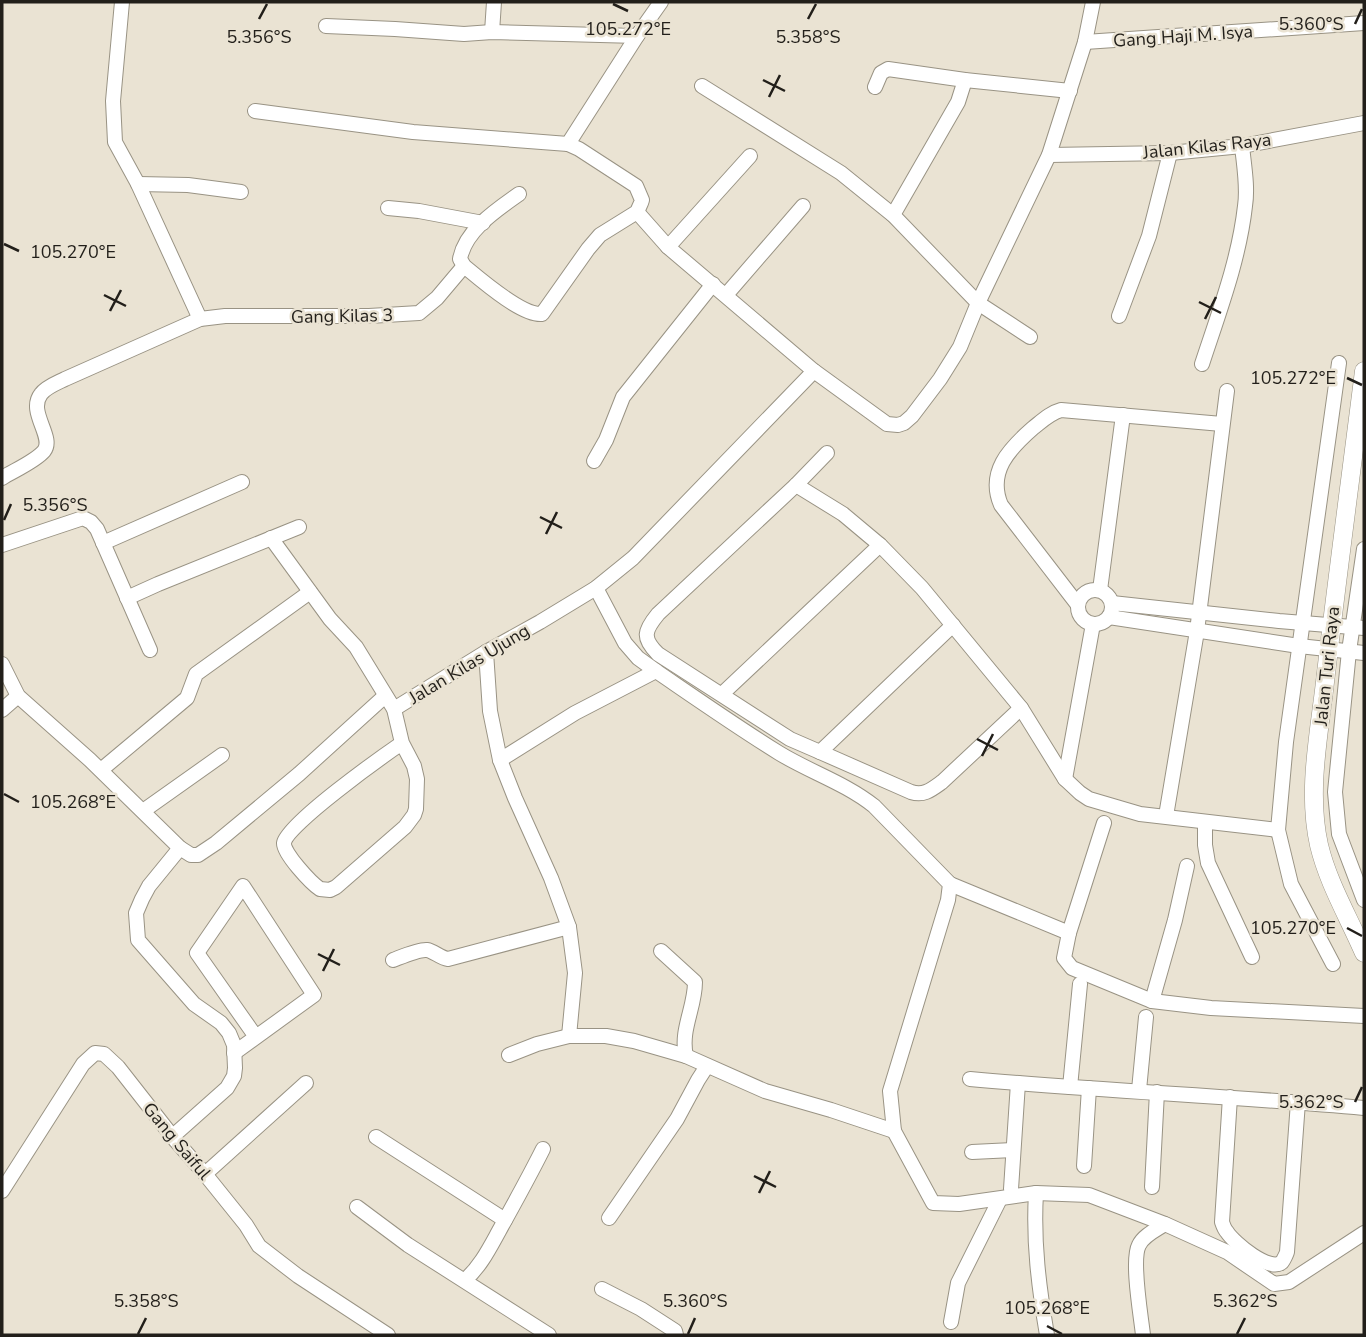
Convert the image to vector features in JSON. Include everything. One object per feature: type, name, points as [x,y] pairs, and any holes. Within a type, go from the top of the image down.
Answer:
[{"type":"street","points":[[122,2],[114,91],[115,142],[138,184],[200,319]]},
{"type":"street","points":[[492,32],[494,2]]},
{"type":"street","points":[[568,144],[636,36],[661,2]]},
{"type":"street","points":[[637,212],[668,247],[814,371],[887,424],[904,423],[940,379],[960,347],[978,303],[1049,155],[1085,42],[1093,2]]},
{"type":"street","name":"Gang Haji M. Isya","points":[[1085,42],[1364,23]]},
{"type":"street","points":[[326,26],[464,34],[492,32],[636,36]]},
{"type":"street","points":[[875,87],[881,73],[888,69],[1070,91]]},
{"type":"street","points":[[893,215],[958,102],[965,80]]},
{"type":"street","points":[[702,86],[841,173],[893,215],[978,303],[1030,337]]},
{"type":"street","points":[[255,111],[413,132],[568,144],[636,186],[642,200],[637,212],[600,235],[576,264],[542,314],[534,315],[464,267],[460,258],[468,239],[483,223],[520,194]]},
{"type":"street","name":"Jalan Kilas Raya","points":[[1049,155],[1170,153],[1242,146],[1364,123]]},
{"type":"street","points":[[1202,364],[1240,240],[1246,205],[1242,146]]},
{"type":"street","points":[[1119,316],[1149,236],[1170,153]]},
{"type":"street","points":[[668,247],[750,156]]},
{"type":"street","points":[[138,184],[241,192]]},
{"type":"street","points":[[726,295],[803,206]]},
{"type":"street","points":[[388,208],[483,223]]},
{"type":"street","name":"Gang Kilas 3","points":[[2,478],[43,452],[47,441],[40,423],[38,400],[45,390],[65,379],[200,319],[225,316],[369,316],[419,313],[437,298],[464,267]]},
{"type":"street","points":[[594,461],[606,440],[622,397],[713,285]]},
{"type":"street","points":[[1333,964],[1291,884],[1278,830],[1286,742],[1339,363]]},
{"type":"street","name":"Jalan Kilas Ujung","points":[[402,743],[306,816],[286,836],[285,849],[315,886],[324,890],[336,887],[405,827],[414,815],[417,779],[414,766],[402,743],[390,702],[486,652],[596,588],[634,558],[814,371]]},
{"type":"street","name":"Jalan Turi Raya","points":[[1364,371],[1331,625],[1315,777],[1319,844],[1327,869],[1364,953]]},
{"type":"street","points":[[1166,816],[1197,631],[1227,391]]},
{"type":"street","points":[[1078,604],[1088,591],[1100,590],[1108,595],[1111,610],[1105,622],[1093,624],[1083,620],[1078,604],[1000,505],[995,485],[997,474],[1014,447],[1055,411],[1070,410],[1222,425]]},
{"type":"street","points":[[1100,590],[1124,415]]},
{"type":"street","points":[[827,453],[659,614],[648,630],[647,640],[658,654],[790,739],[911,793],[923,794],[942,782],[1021,708]]},
{"type":"street","points":[[103,543],[242,482]]},
{"type":"street","points":[[796,485],[843,514],[880,545],[922,589],[1021,708],[1065,779],[1089,799],[1140,814],[1278,830]]},
{"type":"street","points":[[2,545],[83,518],[93,524],[149,650]]},
{"type":"street","points":[[128,598],[299,527]]},
{"type":"street","points":[[2,664],[18,696],[101,770],[180,848],[191,855],[198,855],[390,702],[356,647],[330,620],[271,537]]},
{"type":"street","points":[[722,694],[880,545]]},
{"type":"street","points":[[1364,550],[1358,627],[1349,652],[1335,792],[1339,834],[1364,900]]},
{"type":"street","points":[[596,588],[625,643],[656,671],[781,754],[844,785],[874,806],[950,884],[1069,933]]},
{"type":"street","points":[[101,770],[187,698],[196,674],[310,592]]},
{"type":"street","points":[[1111,610],[1199,612],[1358,627]]},
{"type":"street","points":[[1111,610],[1197,631],[1364,653]]},
{"type":"street","points":[[1065,779],[1093,624]]},
{"type":"street","points":[[820,752],[953,625]]},
{"type":"street","points":[[486,652],[490,711],[500,760],[569,927],[575,973],[569,1036]]},
{"type":"street","points":[[500,760],[575,713],[656,671]]},
{"type":"street","points":[[2,710],[18,696]]},
{"type":"street","points":[[143,811],[222,755]]},
{"type":"street","points":[[1205,822],[1208,863],[1252,957]]},
{"type":"street","points":[[1104,823],[1069,933],[1064,958],[1072,968],[1152,1001],[1211,1008],[1364,1016]]},
{"type":"street","points":[[173,1136],[228,1088],[234,1076],[234,1045],[229,1033],[221,1023],[194,1004],[138,940],[136,913],[142,899],[149,886],[180,848]]},
{"type":"street","points":[[1152,1001],[1175,920],[1186,866]]},
{"type":"street","points":[[950,884],[948,900],[890,1091],[894,1131],[933,1203],[960,1204],[1005,1194],[1089,1195],[1165,1224],[1227,1252],[1274,1284],[1289,1282],[1364,1233]]},
{"type":"street","points":[[234,1053],[257,1037],[314,995],[243,886],[197,953],[257,1037]]},
{"type":"street","points":[[393,960],[422,950],[448,959],[569,927]]},
{"type":"street","points":[[661,951],[695,982],[683,1043],[686,1056]]},
{"type":"street","points":[[1070,1087],[1080,985]]},
{"type":"street","points":[[1139,1090],[1146,1017]]},
{"type":"street","points":[[509,1055],[569,1036],[621,1038],[686,1056],[765,1091],[894,1131]]},
{"type":"street","name":"Gang Saiful","points":[[2,1191],[83,1065],[95,1053],[104,1054],[118,1067],[205,1174],[259,1246],[383,1334]]},
{"type":"street","points":[[609,1218],[677,1119],[707,1066]]},
{"type":"street","points":[[970,1079],[1364,1108]]},
{"type":"street","points":[[205,1174],[306,1083]]},
{"type":"street","points":[[951,1322],[958,1283],[1005,1194],[1013,1150],[1018,1083]]},
{"type":"street","points":[[1084,1166],[1089,1088]]},
{"type":"street","points":[[1153,1187],[1157,1092]]},
{"type":"street","points":[[1230,1097],[1222,1222],[1237,1244],[1270,1264],[1280,1264],[1287,1252],[1298,1102]]},
{"type":"street","points":[[376,1137],[505,1220]]},
{"type":"street","points":[[465,1280],[473,1273],[505,1220],[543,1149]]},
{"type":"street","points":[[972,1152],[1013,1150]]},
{"type":"street","points":[[1036,1193],[1036,1259],[1047,1335]]},
{"type":"street","points":[[357,1207],[408,1245],[549,1335]]},
{"type":"street","points":[[1143,1335],[1137,1248],[1140,1241],[1165,1224]]},
{"type":"street","points":[[602,1289],[641,1309],[675,1331],[676,1335]]}]
